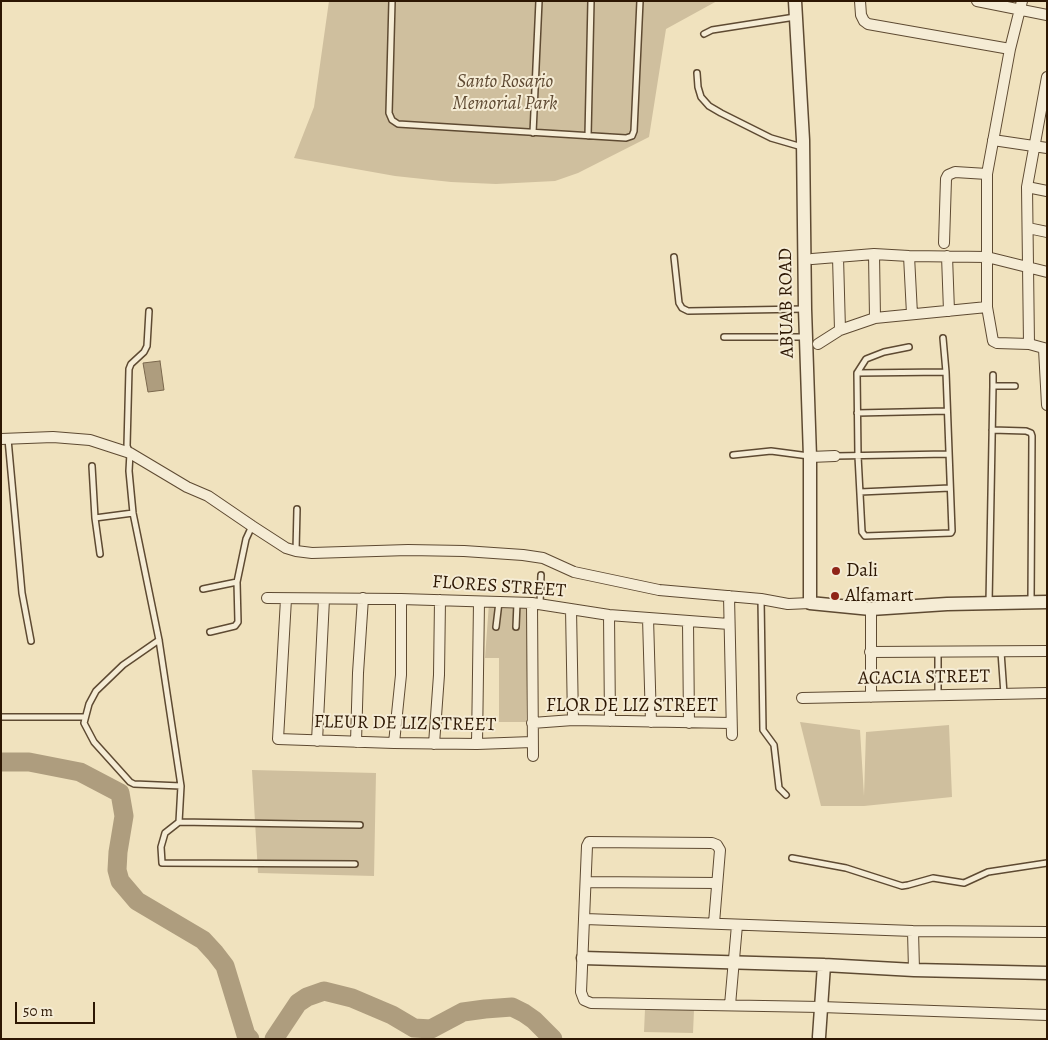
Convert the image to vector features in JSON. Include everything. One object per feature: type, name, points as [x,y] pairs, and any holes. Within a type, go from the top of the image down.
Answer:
[{"type":"street","name":"ABUAB ROAD","points":[[795,1],[803,148],[805,309],[810,457],[810,603]]},
{"type":"street","points":[[860,1],[861,15],[868,24],[1010,50]]},
{"type":"street","points":[[977,1],[1021,5],[1047,15]]},
{"type":"street","points":[[1021,5],[1010,50],[986,174],[987,306],[993,341],[997,343],[1028,344],[1045,349],[1047,405]]},
{"type":"street","points":[[1028,344],[1027,187],[1047,77]]},
{"type":"street","points":[[994,140],[1047,148]]},
{"type":"street","points":[[944,243],[946,179],[948,175],[955,172],[986,174]]},
{"type":"street","points":[[1027,187],[1047,191]]},
{"type":"street","points":[[1028,228],[1047,232]]},
{"type":"street","points":[[812,259],[874,254],[987,257],[1047,272]]},
{"type":"street","points":[[874,254],[875,318]]},
{"type":"street","points":[[909,256],[912,314]]},
{"type":"street","points":[[947,256],[949,311]]},
{"type":"street","points":[[838,257],[840,330]]},
{"type":"street","points":[[818,344],[840,330],[875,318],[987,306]]},
{"type":"street","points":[[5,439],[53,437],[90,440],[130,453],[187,488],[208,496],[286,548],[296,551],[312,553],[418,550],[523,555],[543,558],[574,572],[659,590],[761,599],[788,604],[810,603],[871,609],[1047,602]]},
{"type":"street","points":[[810,457],[835,456]]},
{"type":"street","points":[[729,596],[728,624],[732,735]]},
{"type":"street","name":"FLORES STREET","points":[[267,598],[363,598],[536,604],[609,615],[728,624]]},
{"type":"street","points":[[356,742],[363,598]]},
{"type":"street","name":"FLEUR DE LIZ STREET","points":[[286,599],[278,738],[316,741],[434,744],[532,742]]},
{"type":"street","points":[[316,741],[324,599]]},
{"type":"street","points":[[394,743],[401,675],[402,599]]},
{"type":"street","points":[[434,744],[439,676],[440,600]]},
{"type":"street","points":[[477,744],[480,602]]},
{"type":"street","points":[[533,756],[532,723],[536,604]]},
{"type":"street","points":[[571,609],[573,720]]},
{"type":"street","points":[[871,609],[871,696]]},
{"type":"street","points":[[609,615],[610,721]]},
{"type":"street","points":[[648,618],[651,722]]},
{"type":"street","points":[[688,622],[689,723]]},
{"type":"street","points":[[870,652],[1047,651]]},
{"type":"street","name":"ACACIA STREET","points":[[802,698],[1047,693]]},
{"type":"street","name":"FLOR DE LIZ STREET","points":[[532,723],[573,720],[731,723]]},
{"type":"street","points":[[714,923],[720,850],[717,845],[712,843],[589,842],[587,846],[581,992],[584,1000],[591,1003],[821,1007],[1047,1015]]},
{"type":"street","points":[[586,882],[717,883]]},
{"type":"street","points":[[585,919],[913,931],[1047,932]]},
{"type":"street","points":[[730,1006],[737,925]]},
{"type":"street","points":[[913,931],[914,970]]},
{"type":"street","points":[[583,958],[1047,973]]},
{"type":"street","points":[[819,1038],[824,965]]},
{"type":"lane","points":[[392,1],[389,113],[392,120],[398,124],[626,138],[632,136],[634,131],[640,1]]},
{"type":"lane","points":[[533,133],[538,1]]},
{"type":"lane","points":[[588,136],[591,1]]},
{"type":"lane","points":[[704,34],[712,30],[795,17]]},
{"type":"lane","points":[[697,73],[701,97],[710,106],[771,138],[803,148]]},
{"type":"lane","points":[[674,257],[679,303],[682,308],[688,311],[805,309]]},
{"type":"lane","points":[[149,311],[147,346],[144,352],[131,364],[129,369],[127,446],[130,453],[129,471],[133,513],[158,640],[181,786],[179,822]]},
{"type":"lane","points":[[724,337],[806,337]]},
{"type":"lane","points":[[909,347],[884,352],[866,359],[857,373],[858,456],[862,532],[865,536],[948,535],[952,531],[944,338]]},
{"type":"lane","points":[[857,373],[946,372]]},
{"type":"lane","points":[[990,603],[993,375]]},
{"type":"lane","points":[[993,386],[1015,386]]},
{"type":"lane","points":[[856,412],[947,411]]},
{"type":"lane","points":[[992,430],[1026,431],[1031,433],[1032,436],[1031,602]]},
{"type":"lane","points":[[5,439],[22,593],[31,641]]},
{"type":"lane","points":[[733,454],[771,451],[810,457]]},
{"type":"lane","points":[[835,456],[948,454]]},
{"type":"lane","points":[[92,466],[95,518],[100,554]]},
{"type":"lane","points":[[860,492],[950,488]]},
{"type":"lane","points":[[296,551],[297,509]]},
{"type":"lane","points":[[95,518],[133,513]]},
{"type":"lane","points":[[210,632],[235,626],[238,622],[237,582],[246,538],[252,526]]},
{"type":"lane","points":[[536,604],[541,575]]},
{"type":"lane","points":[[203,589],[237,582]]},
{"type":"lane","points":[[761,599],[763,730],[774,745],[779,788],[786,795]]},
{"type":"lane","points":[[496,627],[499,602]]},
{"type":"lane","points":[[516,627],[518,603]]},
{"type":"lane","points":[[158,640],[122,665],[96,691],[89,704],[84,723],[94,742],[130,782],[134,784],[181,786]]},
{"type":"lane","points":[[938,652],[938,694]]},
{"type":"lane","points":[[1001,652],[1004,694]]},
{"type":"lane","points":[[1,716],[86,717]]},
{"type":"lane","points":[[355,864],[162,863],[161,847],[165,833],[179,822],[360,825]]},
{"type":"lane","points":[[792,858],[846,868],[902,886],[934,878],[964,883],[988,872],[1047,863]]},
{"type":"green space","name":"Santo Rosario Memorial Park","points":[[329,1],[717,1],[666,29],[649,137],[578,173],[555,181],[496,184],[451,182],[395,176],[294,158],[314,107]]},
{"type":"green space","points":[[489,603],[528,607],[526,722],[499,722],[499,658],[485,658]]},
{"type":"green space","points":[[800,722],[860,730],[864,796],[866,732],[949,725],[952,797],[864,806],[821,806]]},
{"type":"green space","points":[[252,770],[376,773],[374,876],[258,873]]},
{"type":"green space","points":[[645,1009],[694,1010],[693,1033],[644,1032]]},
{"type":"shaded area","points":[[160,361],[164,390],[148,392],[143,363]]},
{"type":"waterway","points":[[1,762],[29,762],[80,772],[120,793],[124,816],[118,852],[117,870],[120,881],[137,901],[203,940],[215,953],[225,966],[246,1035],[250,1039]]},
{"type":"waterway","points":[[274,1039],[298,1003],[307,997],[324,991],[352,998],[392,1015],[414,1028],[431,1029],[463,1012],[512,1007],[534,1020],[553,1039]]},
{"type":"place","name":"Dali","points":[[836,571]]},
{"type":"place","name":"Alfamart","points":[[835,596]]}]
